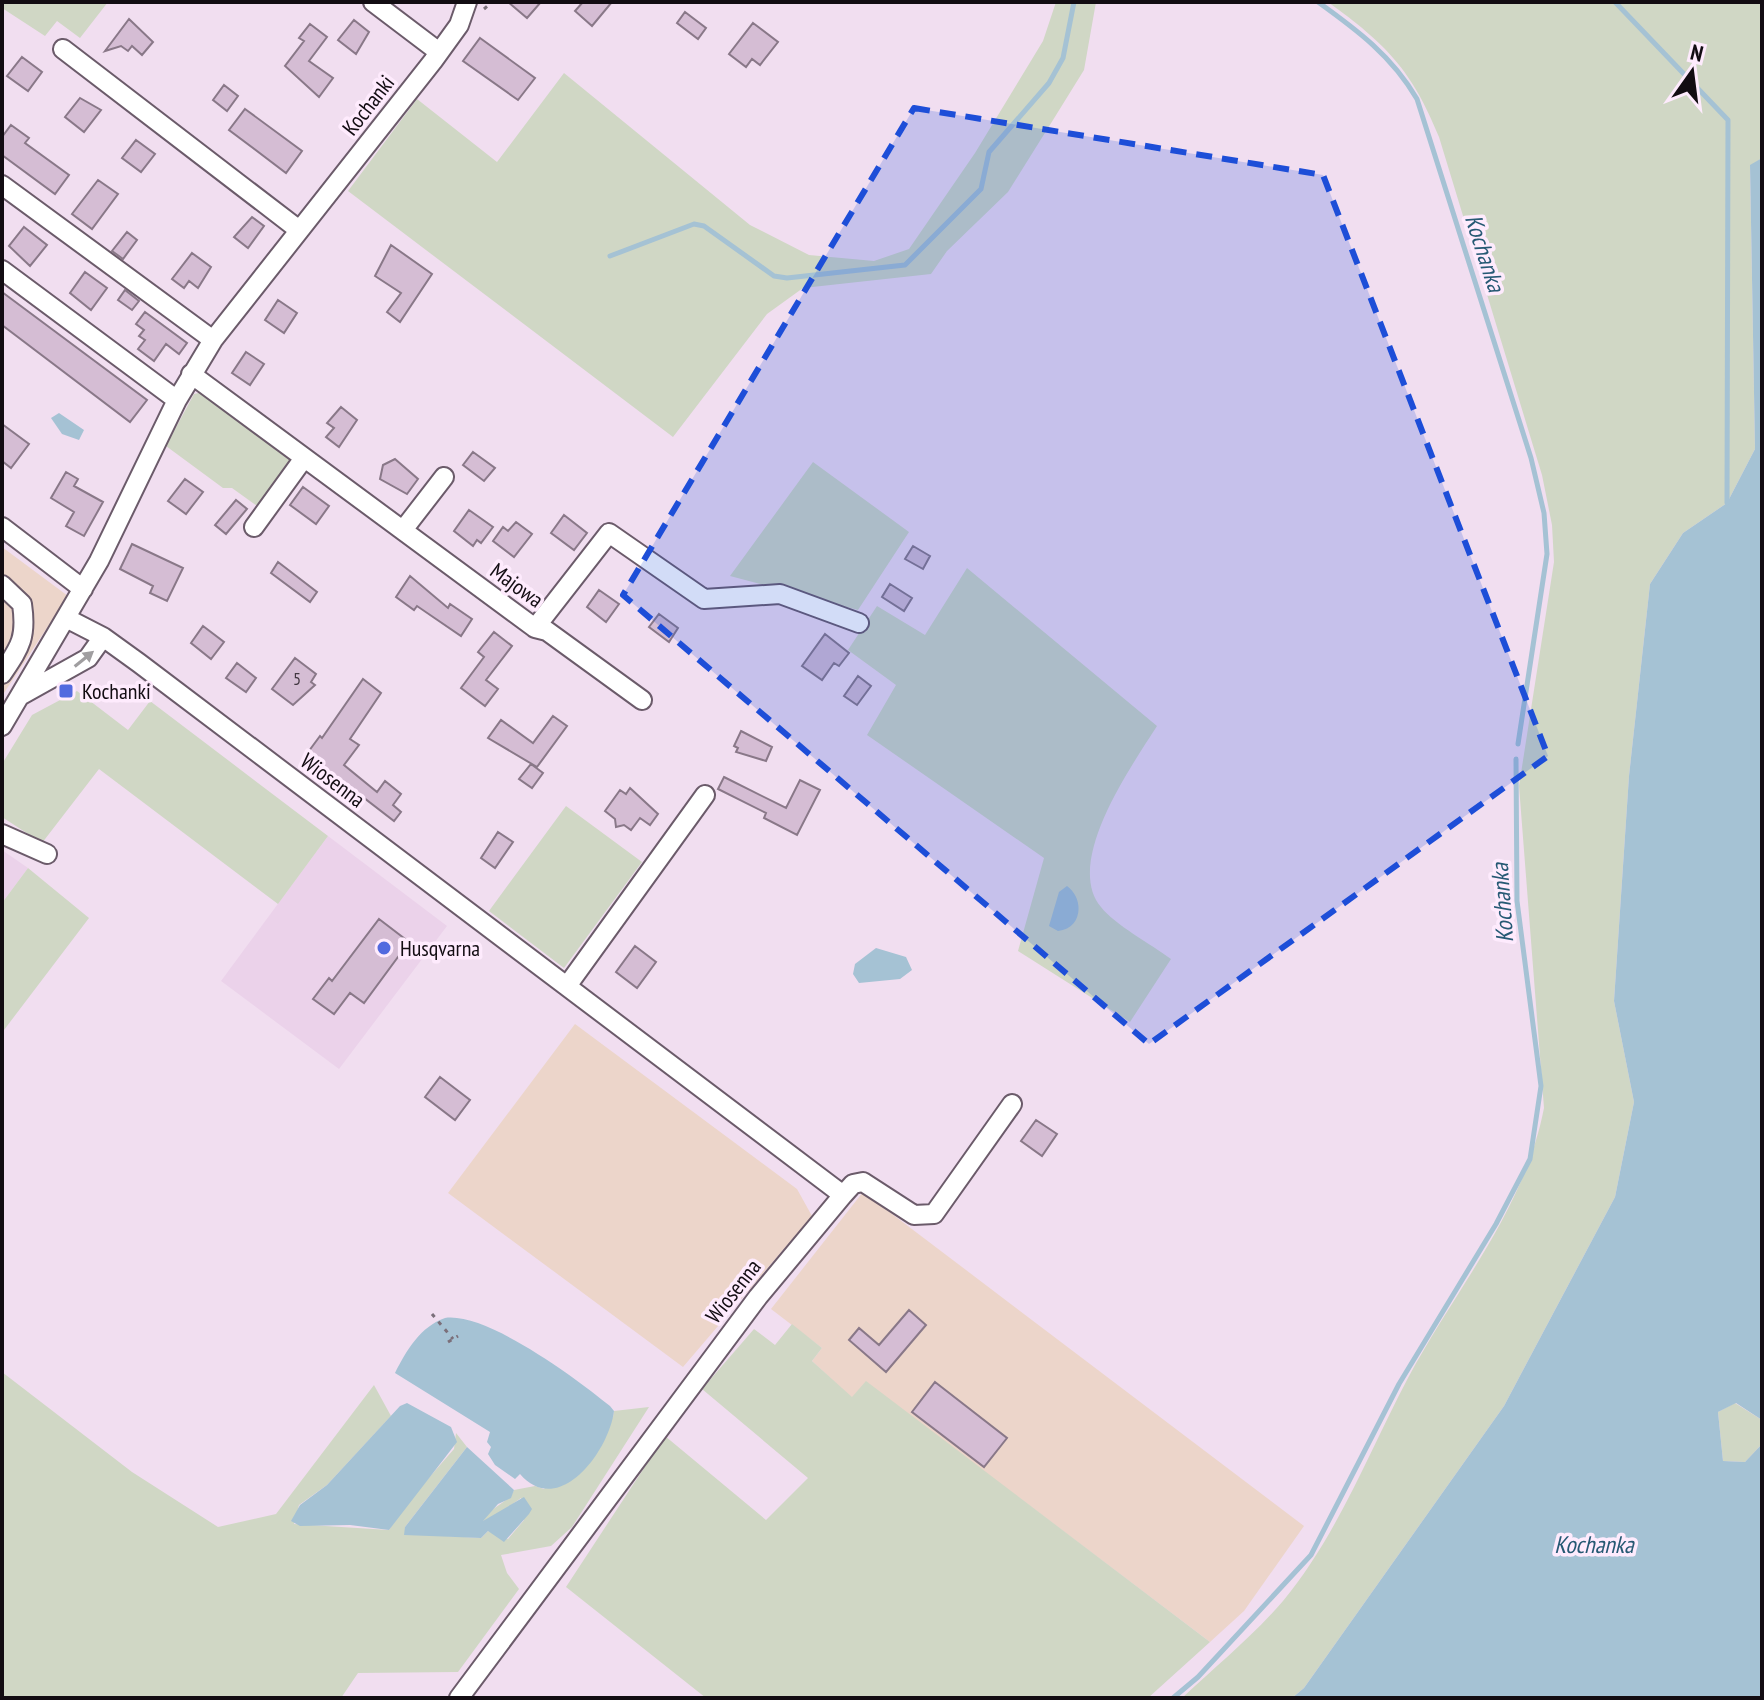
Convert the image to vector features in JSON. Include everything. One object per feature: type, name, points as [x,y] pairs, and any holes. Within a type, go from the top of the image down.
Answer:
[{"type":"street","points":[[373,2],[439,52]]},
{"type":"street","name":"Kochanki","points":[[2,726],[83,589],[177,400],[213,340],[472,7]]},
{"type":"street","points":[[63,49],[299,230]]},
{"type":"street","points":[[2,185],[213,340]]},
{"type":"street","points":[[2,270],[177,400]]},
{"type":"street","name":"Majowa","points":[[191,374],[535,628],[609,533],[704,599],[780,594],[859,623]]},
{"type":"street","points":[[254,527],[304,458]]},
{"type":"street","points":[[403,530],[444,477]]},
{"type":"street","points":[[2,527],[83,589]]},
{"type":"street","points":[[2,585],[22,604],[24,630],[22,645],[2,674]]},
{"type":"street","name":"Wiosenna","points":[[66,618],[103,637],[843,1195],[758,1297],[459,1698]]},
{"type":"street","points":[[535,628],[547,631],[642,700]]},
{"type":"street","points":[[20,696],[88,658],[103,637]]},
{"type":"street","points":[[567,986],[705,795]]},
{"type":"street","points":[[2,834],[47,854]]},
{"type":"street","points":[[843,1195],[853,1184],[863,1182],[914,1215],[934,1214],[1012,1104]]},
{"type":"path","points":[[472,7],[492,2]]},
{"type":"path","points":[[432,1314],[453,1339]]},
{"type":"path","points":[[448,1342],[458,1336]]},
{"type":"highlighted area","points":[[914,108],[1323,175],[1548,756],[1149,1044],[623,595]]},
{"type":"shaded area","points":[[2,547],[68,596],[2,696]]},
{"type":"shaded area","points":[[328,836],[447,926],[339,1069],[221,981]]},
{"type":"shaded area","points":[[2,850],[28,868],[2,903]]},
{"type":"shaded area","points":[[575,1024],[797,1189],[812,1216],[683,1367],[448,1193]]},
{"type":"shaded area","points":[[863,1192],[1304,1526],[1244,1611],[1210,1642],[866,1382],[852,1398],[812,1361],[822,1348],[771,1309]]},
{"type":"green space","points":[[2,2],[108,2],[80,38],[57,21],[45,36],[2,8]]},
{"type":"green space","points":[[1056,2],[1096,2],[1084,70],[1008,192],[947,251],[931,274],[803,288],[767,314],[673,437],[348,191],[417,99],[497,162],[564,73],[750,225],[809,255],[874,261],[909,249],[975,153],[1043,41]]},
{"type":"green space","points":[[1328,2],[1762,2],[1762,158],[1750,166],[1755,449],[1727,503],[1683,533],[1650,584],[1629,776],[1614,1001],[1634,1102],[1615,1197],[1504,1406],[1304,1688],[1292,1698],[1182,1698],[1271,1614],[1320,1549],[1408,1378],[1505,1215],[1521,1181],[1544,1108],[1519,786],[1554,562],[1552,525],[1542,475],[1439,137],[1418,94],[1395,60],[1366,31]]},
{"type":"green space","points":[[203,392],[290,458],[291,466],[260,508],[232,488],[223,488],[166,446],[194,394]]},
{"type":"green space","points":[[813,462],[909,532],[858,610],[730,576]]},
{"type":"green space","points":[[967,568],[1157,726],[1106,814],[1090,865],[1092,888],[1107,914],[1171,959],[1130,1022],[1018,951],[1044,858],[867,735],[896,685],[848,650],[877,606],[925,635]]},
{"type":"green space","points":[[77,691],[128,730],[150,701],[328,836],[278,904],[99,769],[42,843],[2,817],[2,764],[32,715]]},
{"type":"green space","points":[[566,806],[642,862],[564,968],[489,911]]},
{"type":"green space","points":[[28,868],[89,918],[4,1030],[2,903]]},
{"type":"green space","points":[[792,1324],[822,1348],[812,1361],[852,1397],[866,1381],[1210,1642],[1148,1698],[706,1698],[566,1587],[665,1436],[766,1520],[808,1478],[702,1389],[754,1329],[775,1345]]},
{"type":"green space","points":[[2,1372],[132,1472],[218,1527],[276,1514],[374,1385],[391,1416],[327,1485],[299,1505],[294,1524],[389,1530],[406,1504],[454,1449],[456,1433],[467,1447],[405,1527],[412,1534],[481,1538],[488,1531],[508,1539],[524,1520],[521,1498],[486,1523],[483,1521],[490,1512],[514,1490],[535,1486],[544,1489],[613,1417],[614,1411],[649,1407],[572,1527],[551,1546],[501,1555],[507,1573],[519,1589],[458,1672],[358,1673],[341,1698],[2,1698]]},
{"type":"green space","points":[[1735,1403],[1762,1420],[1762,1444],[1745,1462],[1723,1461],[1718,1412]]},
{"type":"water","name":"Kochanka","points":[[1762,158],[1762,1420],[1736,1403],[1718,1412],[1723,1461],[1745,1462],[1762,1444],[1762,1698],[1292,1698],[1304,1688],[1504,1406],[1615,1197],[1634,1102],[1614,1001],[1629,776],[1650,584],[1683,533],[1727,503],[1755,449],[1750,165]]},
{"type":"water","points":[[59,413],[84,430],[79,440],[62,434],[51,418]]},
{"type":"water","points":[[1067,886],[1077,898],[1078,913],[1072,925],[1058,931],[1049,926],[1059,892]]},
{"type":"water","points":[[876,948],[906,957],[912,970],[900,979],[859,983],[853,974],[855,964]]},
{"type":"water","points":[[445,1318],[484,1325],[507,1336],[554,1365],[610,1406],[614,1411],[603,1444],[580,1474],[566,1484],[550,1489],[535,1486],[520,1474],[515,1479],[495,1465],[488,1454],[490,1432],[395,1373],[422,1333]]},
{"type":"water","points":[[407,1403],[451,1427],[457,1442],[389,1530],[350,1525],[300,1526],[291,1521],[300,1505],[327,1485],[400,1406]]},
{"type":"water","points":[[467,1447],[514,1490],[511,1498],[498,1504],[483,1521],[524,1497],[532,1509],[529,1514],[504,1542],[488,1531],[481,1538],[404,1535],[405,1527]]},
{"type":"building","points":[[508,2],[541,2],[527,18]]},
{"type":"building","points":[[583,2],[612,2],[592,26],[575,11]]},
{"type":"building","points":[[685,12],[706,28],[698,39],[677,23]]},
{"type":"building","points":[[129,19],[153,42],[142,55],[132,46],[128,51],[121,46],[105,51]]},
{"type":"building","points":[[354,20],[369,32],[356,54],[338,40]]},
{"type":"building","points":[[753,23],[778,42],[760,65],[752,59],[746,67],[729,54]]},
{"type":"building","points":[[310,24],[327,37],[309,61],[333,78],[319,97],[285,66],[304,41],[299,38]]},
{"type":"building","points":[[480,38],[535,78],[518,100],[463,61]]},
{"type":"building","points":[[22,57],[42,72],[28,91],[7,76]]},
{"type":"building","points":[[224,85],[238,96],[227,111],[213,100]]},
{"type":"building","points":[[80,98],[101,110],[84,132],[65,117]]},
{"type":"building","points":[[245,109],[302,151],[286,173],[229,130]]},
{"type":"building","points":[[11,125],[29,138],[25,143],[69,175],[55,194],[2,155],[2,137]]},
{"type":"building","points":[[136,140],[155,154],[141,172],[122,158]]},
{"type":"building","points":[[98,180],[118,194],[92,229],[72,214]]},
{"type":"building","points":[[252,217],[264,226],[248,248],[234,237]]},
{"type":"building","points":[[24,227],[47,245],[30,266],[9,246]]},
{"type":"building","points":[[127,232],[137,240],[123,259],[112,251]]},
{"type":"building","points":[[391,245],[432,274],[400,322],[387,312],[401,293],[375,276]]},
{"type":"building","points":[[192,253],[211,267],[198,288],[189,281],[184,288],[172,279]]},
{"type":"building","points":[[85,272],[107,288],[91,310],[70,293]]},
{"type":"building","points":[[125,290],[139,301],[132,310],[118,300]]},
{"type":"building","points":[[2,292],[147,400],[130,422],[2,325]]},
{"type":"building","points":[[278,300],[297,313],[284,333],[265,320]]},
{"type":"building","points":[[145,312],[187,343],[179,354],[166,344],[154,361],[138,349],[145,340],[139,336],[144,330],[136,324]]},
{"type":"building","points":[[246,352],[264,364],[250,385],[232,373]]},
{"type":"building","points":[[341,407],[357,420],[339,447],[326,437],[334,428],[327,423]]},
{"type":"building","points":[[2,424],[29,444],[11,468],[2,461]]},
{"type":"building","points":[[473,452],[495,468],[484,481],[463,465]]},
{"type":"building","points":[[395,459],[418,479],[407,494],[380,479],[383,465]]},
{"type":"building","points":[[66,472],[78,479],[74,486],[103,502],[84,536],[66,526],[74,512],[51,498]]},
{"type":"building","points":[[185,479],[203,492],[186,514],[168,501]]},
{"type":"building","points":[[303,487],[329,506],[316,524],[290,505]]},
{"type":"building","points":[[236,500],[247,509],[226,534],[215,525]]},
{"type":"building","points":[[469,510],[493,527],[481,543],[477,540],[473,546],[454,531]]},
{"type":"building","points":[[564,515],[587,533],[574,550],[551,533]]},
{"type":"building","points":[[516,522],[532,534],[514,557],[493,541],[503,527],[508,531]]},
{"type":"building","points":[[132,544],[183,568],[167,601],[150,593],[153,586],[120,569]]},
{"type":"building","points":[[913,546],[930,556],[923,569],[905,559]]},
{"type":"building","points":[[278,562],[317,592],[310,602],[271,573]]},
{"type":"building","points":[[410,576],[448,608],[450,604],[472,619],[461,636],[417,606],[414,610],[396,597]]},
{"type":"building","points":[[890,584],[912,598],[904,611],[882,597]]},
{"type":"building","points":[[599,590],[619,604],[606,622],[587,607]]},
{"type":"building","points":[[659,614],[678,628],[669,642],[649,627]]},
{"type":"building","points":[[203,626],[224,642],[211,659],[191,643]]},
{"type":"building","points":[[494,632],[512,646],[486,680],[498,689],[485,706],[461,688],[484,657],[478,652]]},
{"type":"building","points":[[825,634],[849,653],[839,666],[834,663],[822,680],[802,666]]},
{"type":"building","points":[[295,658],[316,674],[311,682],[315,685],[293,705],[272,689]]},
{"type":"building","points":[[237,663],[256,678],[246,692],[226,678]]},
{"type":"building","points":[[858,676],[871,686],[857,705],[844,696]]},
{"type":"building","points":[[363,679],[381,693],[350,739],[359,745],[344,765],[377,792],[385,781],[401,794],[393,805],[401,812],[394,821],[364,798],[359,804],[323,774],[319,779],[306,769],[310,764],[303,759],[320,736],[322,738]]},
{"type":"building","points":[[553,716],[567,726],[537,767],[488,738],[501,720],[533,743]]},
{"type":"building","points":[[741,731],[772,747],[766,761],[736,752],[738,748],[734,746]]},
{"type":"building","points":[[531,764],[543,773],[532,788],[519,779]]},
{"type":"building","points":[[724,777],[786,808],[800,780],[820,790],[797,835],[764,818],[766,813],[718,789]]},
{"type":"building","points":[[630,788],[658,814],[650,825],[640,818],[631,830],[624,825],[616,827],[615,819],[605,811],[620,790],[626,794]]},
{"type":"building","points":[[498,832],[513,842],[495,868],[481,858]]},
{"type":"building","points":[[379,919],[409,942],[364,1003],[350,993],[334,1014],[313,999],[329,978],[332,981]]},
{"type":"building","points":[[635,946],[656,962],[637,988],[616,972]]},
{"type":"building","points":[[440,1077],[470,1100],[455,1120],[425,1097]]},
{"type":"building","points":[[1036,1120],[1057,1134],[1042,1156],[1021,1141]]},
{"type":"building","points":[[909,1310],[926,1325],[886,1372],[849,1340],[859,1328],[879,1345]]},
{"type":"building","points":[[935,1382],[1007,1438],[984,1467],[912,1412]]},
{"type":"waterway","points":[[610,256],[694,224],[704,226],[774,276],[787,278],[905,265],[981,189],[989,152],[1049,83],[1063,58],[1074,2]]},
{"type":"waterway","name":"Kochanka","points":[[1318,2],[1385,57],[1417,99],[1531,458],[1544,513],[1547,554],[1518,744]]},
{"type":"waterway","points":[[1615,2],[1728,120],[1727,503]]},
{"type":"waterway","name":"Kochanka","points":[[1173,1698],[1198,1677],[1311,1555],[1399,1384],[1496,1224],[1530,1159],[1541,1086],[1517,901],[1516,759]]},
{"type":"place","name":"Kochanki","points":[[66,691]]},
{"type":"place","name":"Husqvarna","points":[[384,948]]}]
